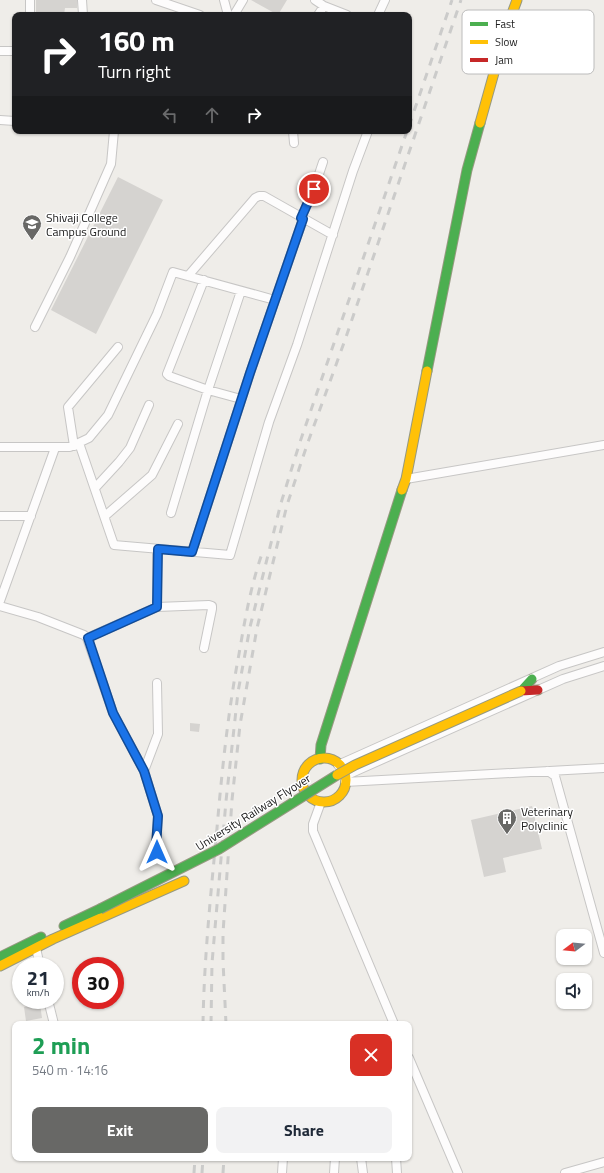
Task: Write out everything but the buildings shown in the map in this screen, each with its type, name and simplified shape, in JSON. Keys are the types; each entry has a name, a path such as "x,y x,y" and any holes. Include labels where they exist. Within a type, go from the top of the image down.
{"street":[{"path":"30,0 30,12"},
{"path":"82,0 83,12"},
{"path":"156,0 191,12"},
{"path":"224,0 227,12"},
{"path":"236,12 243,0"},
{"path":"315,0 324,6 339,12"},
{"path":"379,12 385,0"},
{"path":"513,10 516,0"},
{"path":"320,12 324,6"},
{"path":"0,51 12,51"},
{"path":"320,759 321,745 406,479 467,170 494,74"},
{"path":"0,120 12,121"},
{"path":"35,327 70,257 111,164 114,134"},
{"path":"293,134 294,144"},
{"path":"118,347 68,407 77,444 95,488 114,545 230,555 269,422 297,345 353,171 367,134"},
{"path":"192,552 302,218 323,162"},
{"path":"188,276 255,198 259,196 264,196 333,235"},
{"path":"0,446 55,448 70,447 89,438 108,415 157,314 173,272 275,300"},
{"path":"204,280 167,374 208,390 242,399"},
{"path":"171,513 208,390 241,291"},
{"path":"95,488 130,448 149,404"},
{"path":"105,516 152,475 178,424"},
{"path":"406,479 604,445"},
{"path":"0,601 55,448"},
{"path":"0,516 31,516"},
{"path":"157,607 158,549"},
{"path":"88,638 157,607 209,605 212,606 212,609 204,648"},
{"path":"0,606 38,618 84,635 88,638 113,713 144,771 158,816 157,852"},
{"path":"338,764 559,666 604,652"},
{"path":"345,779 563,679 604,666"},
{"name":"University Railway Flyover","path":"521,691 532,679"},
{"path":"144,771 158,734 157,683"},
{"name":"University Railway Flyover","path":"0,957 197,861 235,839 332,777 355,765 521,691 538,690"},
{"path":"320,759 333,761 338,764 345,779 341,794 330,801 321,802 312,798 307,794 302,782 302,776 305,770 314,761 320,759"},
{"path":"345,779 604,768"},
{"path":"548,771 555,776 604,953"},
{"path":"321,802 313,824 313,831 393,1021"},
{"path":"0,966 53,939 184,881"},
{"path":"36,948 38,957"},
{"path":"50,1009 53,1021"},
{"path":"412,1065 458,1173"},
{"path":"282,1173 283,1161"},
{"path":"334,1173 335,1161"},
{"path":"361,1161 363,1173"},
{"path":"396,1161 397,1173"},
{"path":"565,1173 604,1162"}],"railway":[{"path":"412,117 452,0"},
{"path":"226,1021 223,933 232,800 240,725 257,628 287,505 461,0"},
{"path":"211,1021 212,963 226,801 238,692 250,627 281,503 300,442 406,134"},
{"path":"203,1021 208,926 226,741 235,676 246,615 255,576 263,551"},
{"path":"194,1173 195,1161"},
{"path":"202,1173 203,1161"},
{"path":"223,1173 224,1161"}],"traffic: fast":[{"path":"427,371 467,170 480,123"},
{"path":"320,759 321,745 402,490"},
{"path":"521,691 532,679"},
{"path":"100,909 219,849 337,775"},
{"path":"64,926 100,909"},
{"path":"0,957 41,937"}],"traffic: slow":[{"path":"513,10 517,0"},
{"path":"480,123 494,74"},
{"path":"402,490 406,479 427,371"},
{"path":"337,775 355,765 521,691"},
{"path":"324,758 336,762 342,768 346,780 342,792 336,798 324,802 312,798 306,792 302,780 306,768 312,762 324,758"},
{"path":"0,966 53,939 184,881"}],"traffic: jam":[{"path":"521,691 538,690"}],"place":[{"name":"Shivaji College Campus Ground","path":"32,241"},
{"name":"Veterinary Polyclinic","path":"507,835"}],"route":[{"path":"157,852 158,816 144,771 113,713 88,638 157,607 158,549 192,552 250,373 303,219 301,218 314,189"}]}
